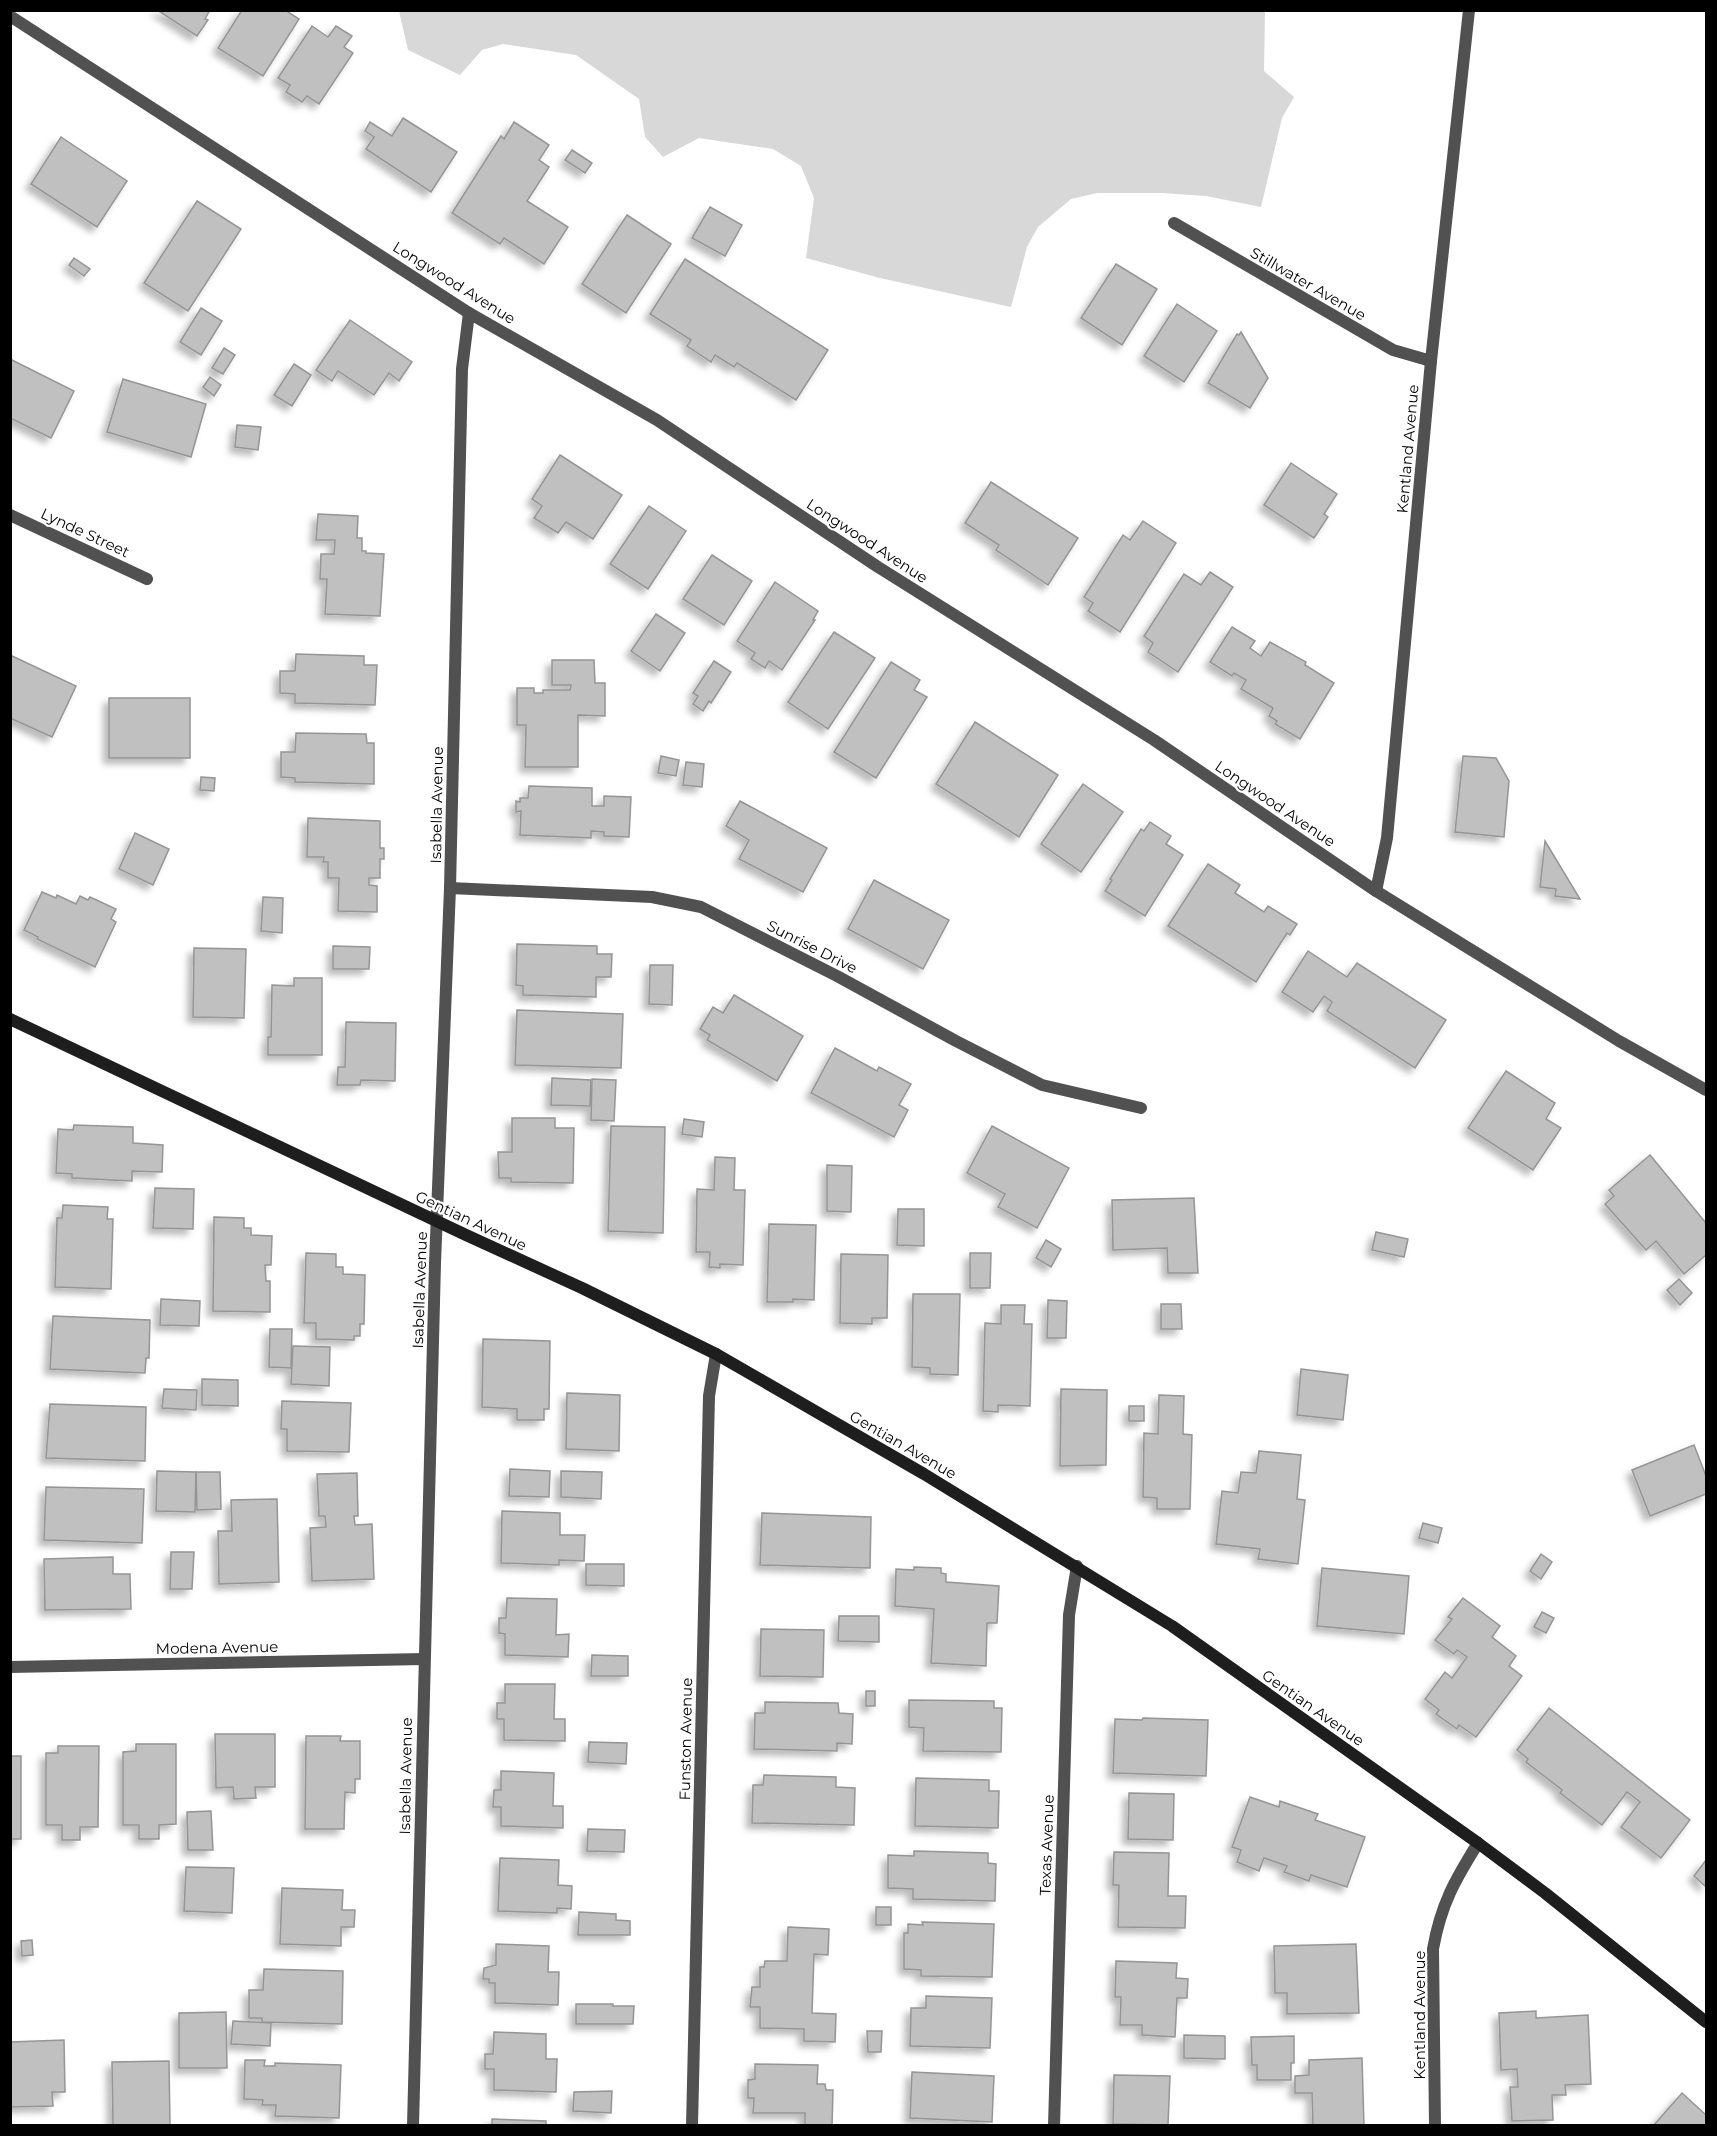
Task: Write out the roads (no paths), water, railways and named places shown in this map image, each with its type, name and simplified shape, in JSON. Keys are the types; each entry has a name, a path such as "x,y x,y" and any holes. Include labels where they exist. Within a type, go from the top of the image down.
{"street":[{"name":"Kentland Avenue","path":"1376,891 1387,838 1431,361 1469,10"},
{"name":"Longwood Avenue","path":"10,16 469,313 657,420 878,567 1154,740 1376,891 1619,1041 1707,1090"},
{"name":"Stillwater Avenue","path":"1174,223 1394,350 1431,361"},
{"name":"Isabella Avenue","path":"413,2126 437,1222 450,888 462,369 469,313"},
{"name":"Lynde Street","path":"10,514 147,579"},
{"name":"Sunrise Drive","path":"450,888 652,897 701,907 1042,1084 1141,1108"},
{"name":"Gentian Avenue","path":"10,1019 437,1222 582,1288 716,1354 924,1474 1172,1626 1478,1843 1545,1893 1707,2022"},
{"name":"Funston Avenue","path":"692,2126 709,1396 716,1354"},
{"name":"Texas Avenue","path":"1054,2126 1069,1615 1077,1566"},
{"name":"Modena Avenue","path":"10,1667 424,1659"},
{"name":"Kentland Avenue","path":"1435,2126 1434,1949 1437,1928 1453,1883 1478,1843"}]}
